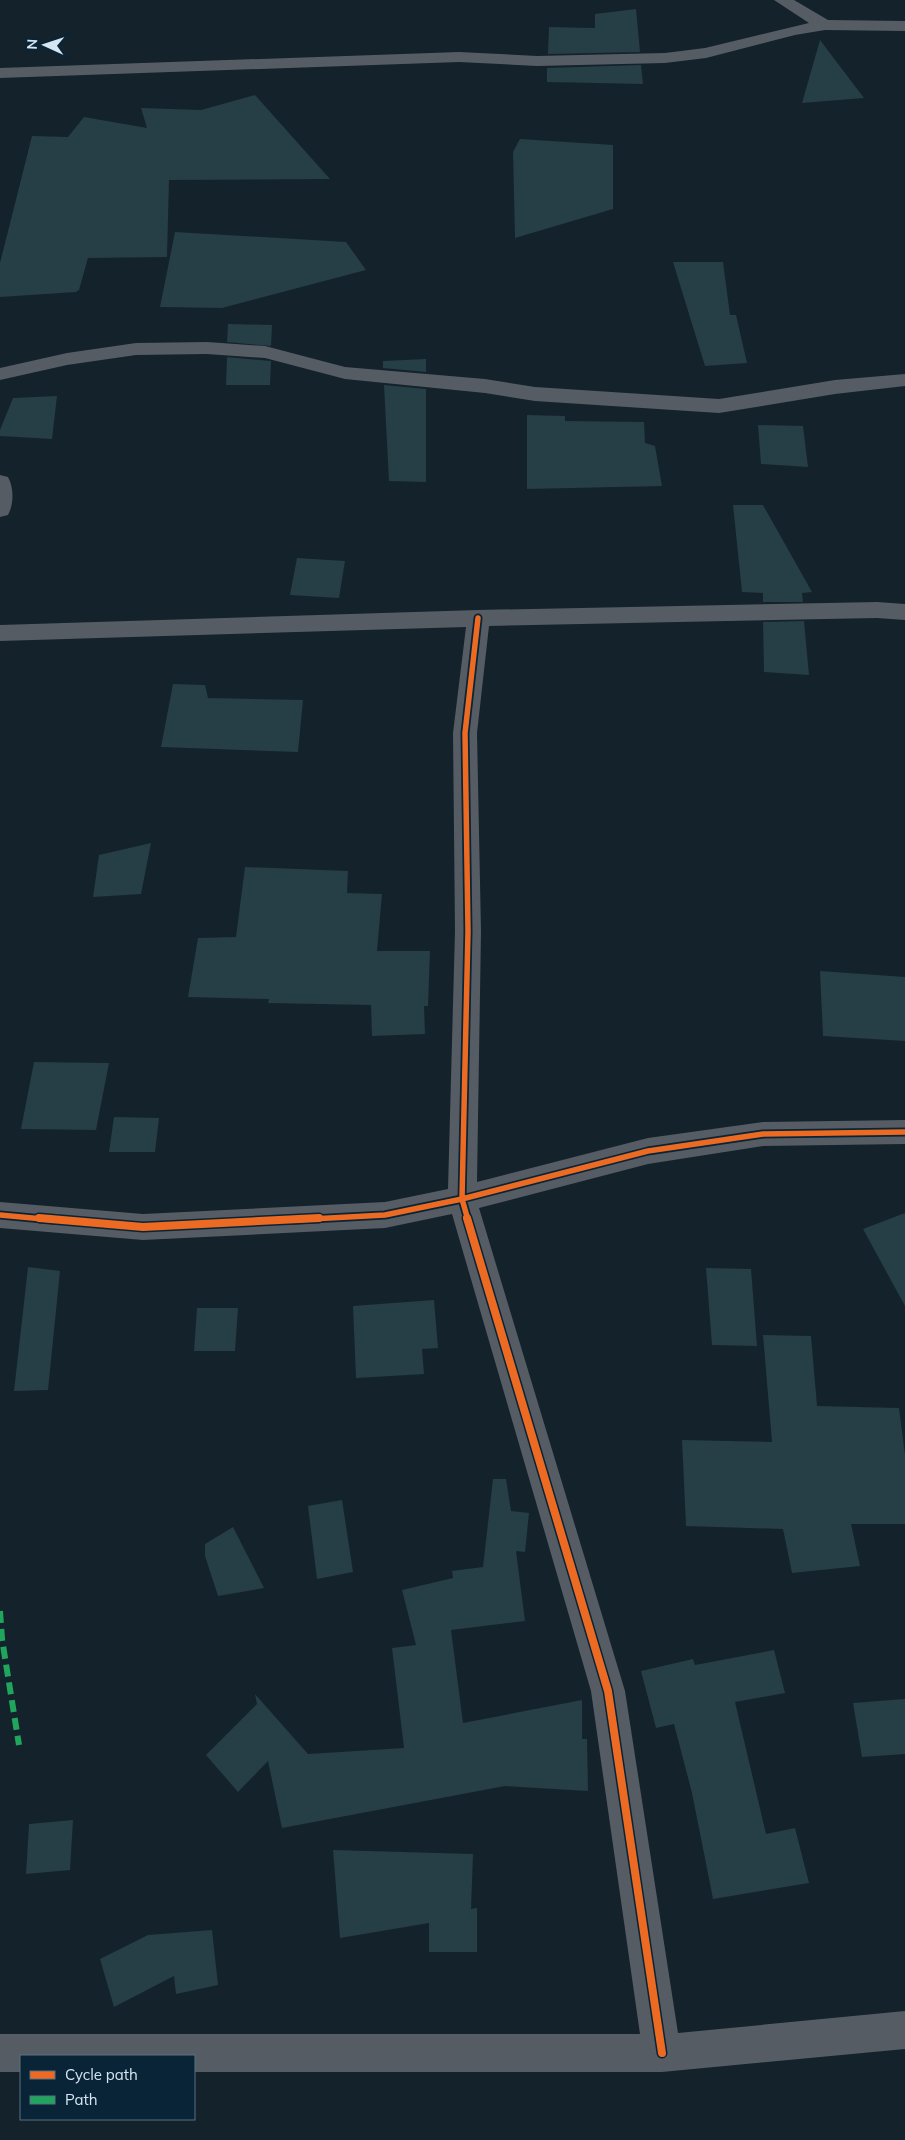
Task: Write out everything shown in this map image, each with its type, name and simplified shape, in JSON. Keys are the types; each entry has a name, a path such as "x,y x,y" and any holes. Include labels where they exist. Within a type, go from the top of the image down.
{"street":[{"path":"782,0 825,26"},
{"path":"0,73 388,62 459,57 537,62 665,58 706,53 794,30 825,26 905,26"},
{"path":"0,374 67,359 136,349 207,348 265,352 345,373 394,376 486,386 535,394 719,406 835,387 905,380"},
{"path":"0,482 2,493 0,510"},
{"path":"0,633 478,618 867,610 905,612"},
{"path":"478,618 465,733 468,931 462,1199 493,1310 608,1691 662,2053"},
{"path":"0,1215 143,1227 385,1214 462,1199 648,1152 764,1134 905,1132"},
{"path":"0,2053 662,2053 905,2030"}],"building":[{"path":"636,9 640,52 548,54 549,27 595,28 595,14"},
{"path":"820,40 864,98 802,103"},
{"path":"641,65 643,84 547,82 547,68"},
{"path":"255,95 330,179 169,180 167,257 88,258 79,290 76,292 0,297 0,263 32,136 68,137 84,117 147,128 141,108 201,110"},
{"path":"520,139 613,145 613,209 515,238 513,152"},
{"path":"175,232 346,242 366,270 222,308 160,307"},
{"path":"673,262 723,262 730,315 736,315 747,363 705,366"},
{"path":"228,324 272,325 271,346 227,342"},
{"path":"227,357 271,361 270,385 226,385"},
{"path":"426,359 426,372 383,368 383,361"},
{"path":"384,385 426,389 426,482 389,481"},
{"path":"57,396 52,439 0,436 0,430 13,398"},
{"path":"527,415 565,416 565,421 644,422 645,443 655,446 662,486 527,489"},
{"path":"758,425 803,426 808,467 761,464"},
{"path":"733,505 763,505 812,592 802,593 803,602 763,602 763,593 742,592"},
{"path":"297,558 345,561 339,598 290,595"},
{"path":"804,621 809,675 764,672 763,622"},
{"path":"173,684 205,685 208,698 303,700 298,752 161,747"},
{"path":"151,843 141,894 93,897 99,855"},
{"path":"245,867 348,871 347,893 382,894 377,951 430,951 428,1006 424,1006 425,1034 372,1036 371,1005 268,1003 269,999 188,997 198,938 236,937"},
{"path":"820,971 905,977 905,1041 823,1036"},
{"path":"34,1062 109,1063 96,1130 21,1129"},
{"path":"114,1117 159,1118 155,1152 109,1152"},
{"path":"905,1213 905,1306 863,1229"},
{"path":"28,1267 60,1271 48,1390 14,1391"},
{"path":"706,1268 751,1269 757,1346 712,1345"},
{"path":"434,1300 438,1348 422,1349 424,1374 356,1378 353,1306"},
{"path":"197,1308 238,1308 235,1351 194,1351"},
{"path":"763,1335 811,1336 817,1406 899,1408 905,1455 905,1524 851,1524 860,1566 792,1573 783,1529 686,1526 682,1440 772,1442"},
{"path":"493,1479 506,1479 511,1511 529,1513 525,1552 516,1551 525,1621 451,1630 463,1723 582,1700 582,1739 587,1739 588,1791 505,1786 282,1828 268,1761 238,1792 206,1755 257,1704 255,1694 308,1754 404,1748 392,1648 416,1645 402,1590 453,1578 452,1571 483,1567"},
{"path":"342,1500 353,1572 317,1579 308,1506"},
{"path":"233,1527 264,1588 218,1596 205,1556 205,1544"},
{"path":"774,1650 785,1693 735,1702 766,1834 795,1828 809,1883 713,1899 692,1793 674,1724 656,1728 641,1671 693,1659 695,1665"},
{"path":"905,1699 905,1754 862,1757 853,1703"},
{"path":"73,1820 70,1870 26,1874 29,1824"},
{"path":"333,1850 473,1854 471,1909 477,1908 477,1952 429,1952 429,1923 340,1938"},
{"path":"212,1930 218,1985 176,1994 174,1976 114,2007 100,1959 148,1935"}],"marked path":[{"path":"0,1611 2,1639 19,1745"}],"cycle path":[{"path":"478,618 465,733 468,931 462,1199 493,1310 608,1691 662,2053"},
{"path":"0,1215 143,1227 385,1215 462,1199 648,1151 763,1134 905,1132"}]}
